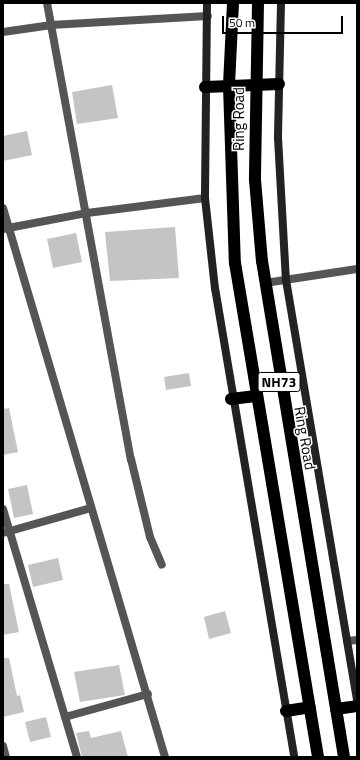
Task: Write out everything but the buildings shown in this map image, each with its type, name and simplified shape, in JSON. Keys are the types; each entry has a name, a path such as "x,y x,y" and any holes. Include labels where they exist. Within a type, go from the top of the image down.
{"highway":[{"name":"Ring Road","path":"233,3 230,86 235,263 256,396 318,757"},
{"name":"Ring Road","path":"258,3 255,85 255,180 264,283 344,757"},
{"path":"205,87 279,84"},
{"path":"231,399 256,396"},
{"path":"336,709 357,706"},
{"path":"286,711 310,707"}],"street":[{"path":"47,3 87,213 131,459 150,537 162,565"},
{"path":"207,3 205,198 231,399 294,757"},
{"path":"281,3 279,202 286,280 357,701"},
{"path":"3,32 51,25 208,16"},
{"path":"6,229 87,213 205,198"},
{"path":"3,208 6,229 166,757"},
{"path":"264,283 357,268"},
{"path":"7,533 91,508"},
{"path":"3,509 7,533 77,757"},
{"path":"347,641 357,640"},
{"path":"65,717 148,694"},
{"path":"3,746 6,757"}]}
